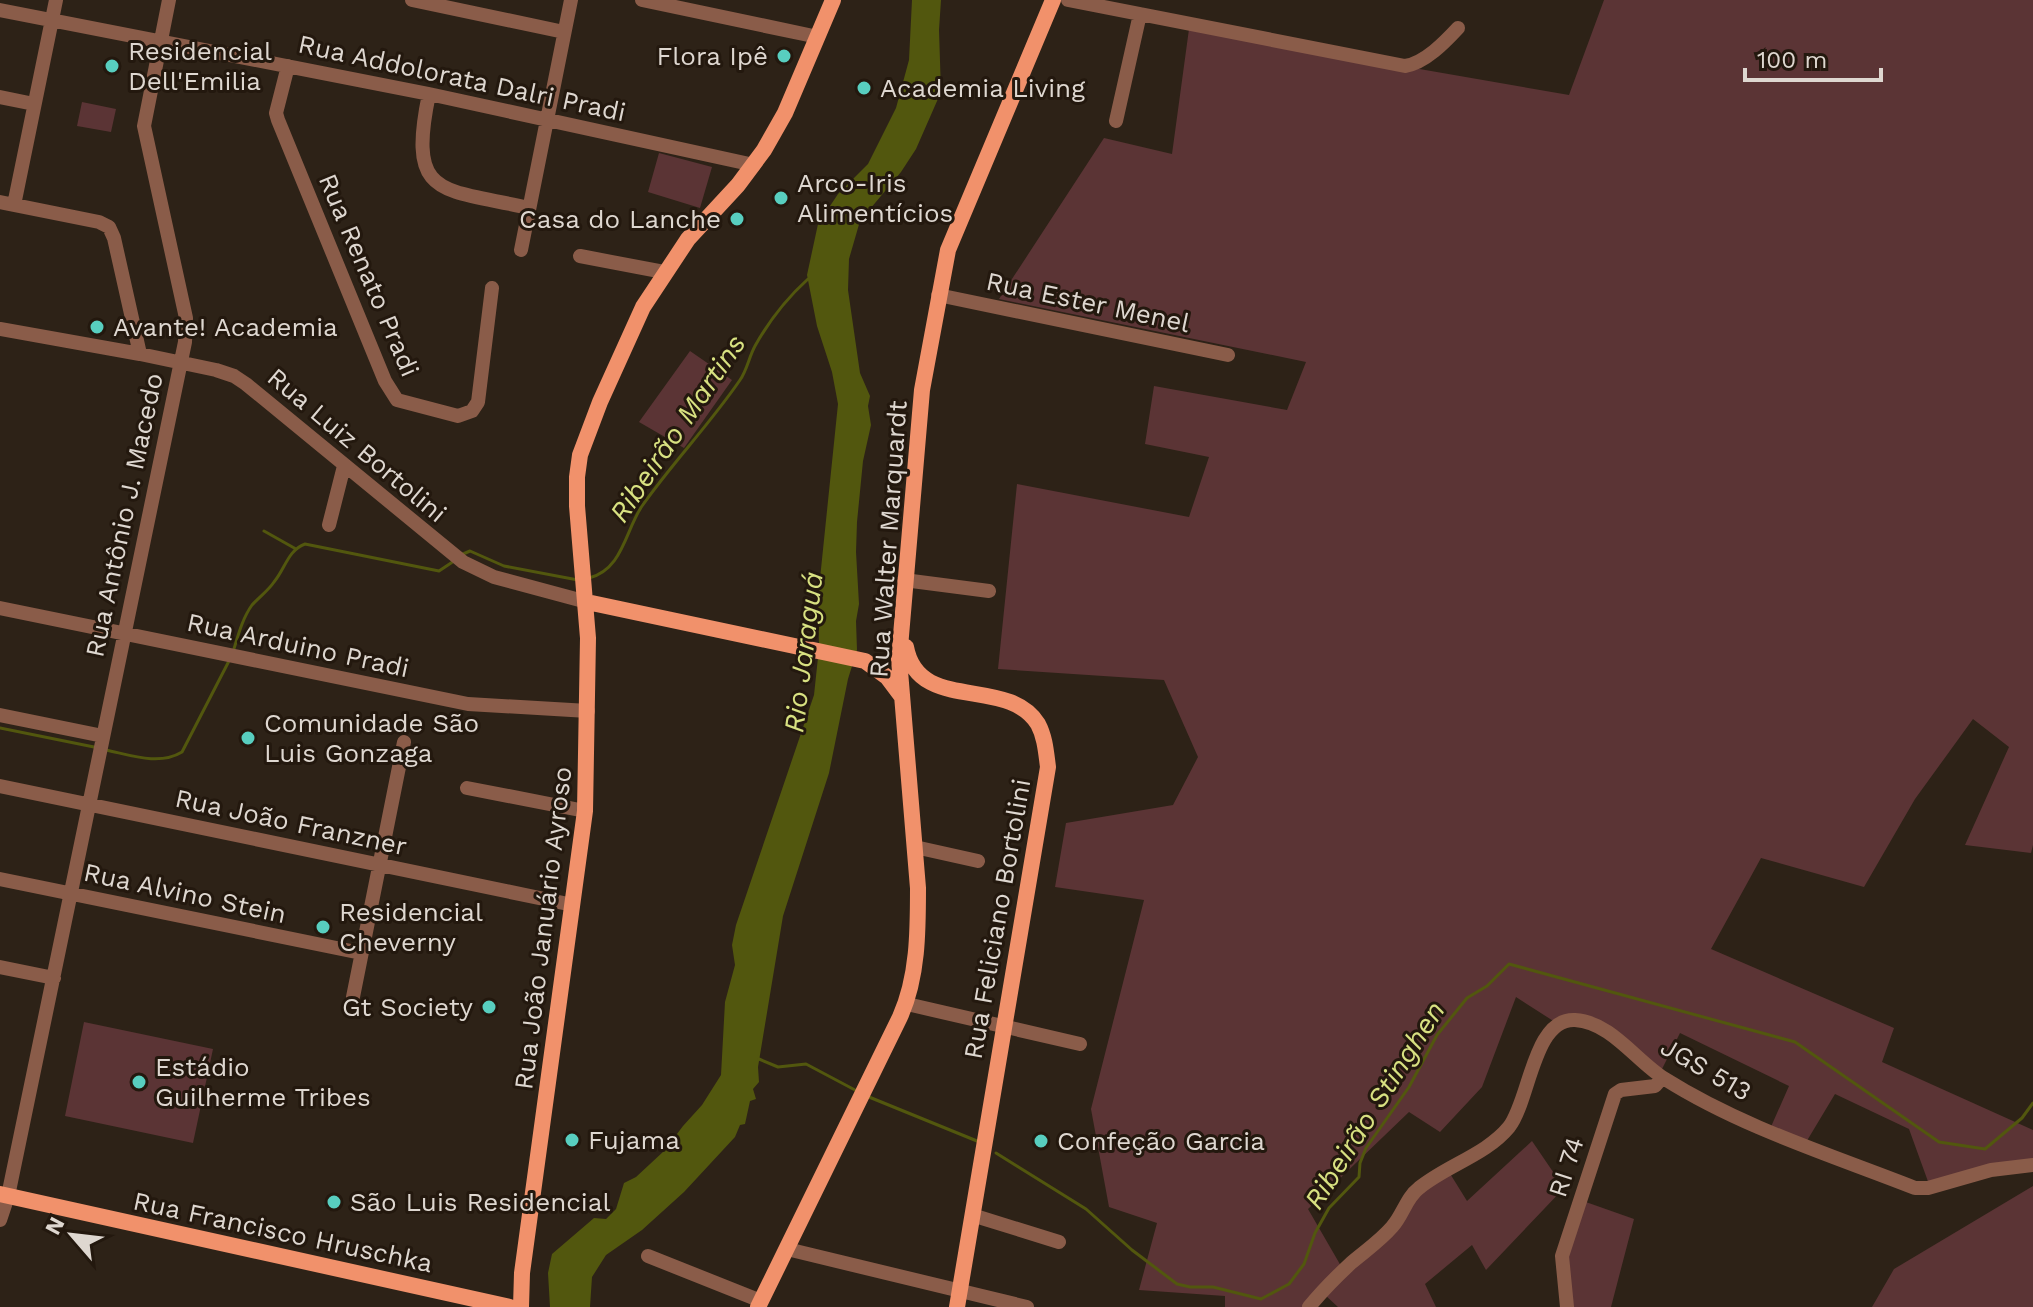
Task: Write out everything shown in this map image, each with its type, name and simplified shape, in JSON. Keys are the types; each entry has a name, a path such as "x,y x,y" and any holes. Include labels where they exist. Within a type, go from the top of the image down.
{"main road":[{"name":"Rua João Januário Ayroso","path":"521,1307 522,1273 585,811 588,711 586,587 577,506 580,455 639,315 688,239 754,165 785,113 833,0"},
{"name":"Rua Walter Marquardt","path":"759,1304 907,1004 918,924 915,847 899,659 922,390 948,250 1053,0"},
{"path":"586,587 814,650 863,660 881,671 903,698 913,686 926,682 909,662 901,626"},
{"name":"Rua Feliciano Bortolini","path":"926,682 1014,703 1028,710 1039,726 1045,743 1048,767 958,1299"},
{"name":"Rua Francisco Hruschka","path":"4,1195 510,1307"}],"street":[{"path":"56,0 34,104 7,203 99,222 109,227 140,354"},
{"name":"Rua Antônio J. Macedo","path":"0,1220 54,978 181,362 186,318 144,126 169,0"},
{"path":"412,0 564,32"},
{"path":"521,250 571,0"},
{"path":"642,0 818,37"},
{"path":"1068,0 1405,66 1413,65 1444,43 1458,28"},
{"name":"Rua Addolorata Dalri Pradi","path":"0,10 546,118 754,165"},
{"path":"1116,121 1140,14"},
{"name":"Rua Renato Pradi","path":"288,66 276,113 278,120 385,381 397,400 458,416 472,411 478,402 492,288"},
{"path":"429,94 420,149 429,176 446,189 529,208"},
{"path":"0,97 34,104"},
{"path":"580,256 664,272"},
{"name":"Rua Ester Menel","path":"938,295 1228,355"},
{"name":"Rua Luiz Bortolini","path":"0,329 181,362 234,376 456,557 494,577 586,587"},
{"path":"329,525 344,466"},
{"path":"904,580 989,591"},
{"name":"Rua Arduino Pradi","path":"0,608 468,704 588,711"},
{"path":"0,715 101,744"},
{"path":"353,997 404,742"},
{"name":"Rua João Franzner","path":"0,786 573,905"},
{"path":"467,788 585,811"},
{"path":"915,847 978,861"},
{"name":"Rua Alvino Stein","path":"0,879 361,953"},
{"path":"0,967 54,978"},
{"path":"907,1004 1080,1044"},
{"name":"JGS 513","path":"1309,1307 1322,1291 1392,1227 1413,1193 1489,1145 1511,1124 1542,1042 1555,1025 1574,1020 1599,1027 1662,1078 1715,1107 1915,1188 1928,1188 1991,1170 2033,1165"},
{"name":"RI 74","path":"1567,1307 1562,1256 1615,1094 1621,1090 1655,1086 1662,1078"},
{"path":"972,1215 1059,1242"},
{"path":"787,1249 958,1299 1027,1307"},
{"path":"648,1256 759,1304"}],"shaded area":[{"path":"912,0 941,0 941,92 916,149 860,221 849,259 848,290 860,373 870,396 871,425 863,461 857,522 857,650 829,773 783,916 758,1067 759,1082 753,1089 756,1099 750,1101 745,1124 740,1125 735,1137 684,1192 642,1230 606,1255 592,1277 590,1307 550,1307 548,1273 552,1254 594,1218 606,1219 616,1209 624,1183 636,1177 664,1151 702,1105 721,1075 725,1002 735,965 732,945 736,925 814,695 819,648 818,598 838,404 807,275 818,224 838,194 868,164 896,108 909,60"},
{"path":"1604,0 2033,0 2031,853 1965,845 2009,747 1973,719 1915,799 1864,887 1761,858 1711,949 1894,1028 1882,1062 2033,1130 2033,1164 1930,1187 1909,1129 1835,1094 1805,1144 1770,1129 1789,1086 1680,1033 1657,1079 1589,1025 1558,1024 1516,997 1482,1087 1440,1132 1409,1112 1308,1209 1341,1266 1304,1307 1225,1307 1225,1296 1139,1290 1157,1223 1109,1207 1091,1109 1144,900 1055,887 1066,823 1173,805 1198,757 1164,680 998,669 1017,484 1189,517 1209,457 1145,444 1154,386 1287,410 1306,362 999,299 1104,138 1172,154 1189,29 1569,95"},
{"path":"82,102 116,109 111,132 77,126"},
{"path":"659,153 712,167 700,208 648,192"},
{"path":"690,351 732,380 684,448 639,422"},
{"name":"Estádio Guilherme Tribes","path":"84,1022 213,1049 193,1143 65,1116"},
{"path":"1532,1141 1564,1188 1486,1270 1472,1245 1425,1284 1436,1307 1338,1307 1325,1295 1409,1202 1449,1172 1467,1201"},
{"path":"2033,1186 2033,1307 1872,1307 1894,1269"},
{"path":"1583,1201 1634,1219 1611,1307 1569,1307 1564,1258"}],"waterway":[{"name":"Ribeirão Martins","path":"589,578 600,573 616,558 642,506 740,380 755,346 772,319 808,279"},
{"path":"264,531 296,549"},
{"name":"Ribeirão Martins","path":"233,652 252,605 272,585 291,555 305,544 439,571 454,561"},
{"name":"Ribeirão Martins","path":"463,554 470,551 504,566 578,580"},
{"name":"Ribeirão Martins","path":"106,750 154,759 182,752 230,659"},
{"name":"Ribeirão Martins","path":"0,728 94,747"},
{"name":"Ribeirão Stinghen","path":"996,1153 1086,1209 1177,1284 1213,1287 1261,1299 1289,1284 1304,1264 1315,1233 1329,1208 1359,1177 1366,1148 1409,1087 1437,1035 1467,998 1487,986 1509,964 1795,1042 1939,1142 1985,1149 2022,1118 2033,1103"},
{"name":"Ribeirão Stinghen","path":"759,1059 778,1067 806,1064 855,1090"},
{"name":"Ribeirão Stinghen","path":"869,1097 977,1141"}],"place":[{"name":"Flora Ipê","path":"784,56"},
{"name":"Residencial Dell'Emilia","path":"112,66"},
{"name":"Academia Living","path":"864,88"},
{"name":"Arco-Iris Alimentícios","path":"781,198"},
{"name":"Casa do Lanche","path":"737,219"},
{"name":"Avante! Academia","path":"97,327"},
{"name":"Comunidade São Luis Gonzaga","path":"248,738"},
{"name":"Residencial Cheverny","path":"323,927"},
{"name":"Gt Society","path":"489,1007"},
{"name":"Estádio Guilherme Tribes","path":"139,1082"},
{"name":"Fujama","path":"572,1140"},
{"name":"Confeção Garcia","path":"1041,1141"},
{"name":"São Luis Residencial","path":"334,1202"}],"water label":[{"name":"Rio Jaraguá","path":"803,652"}]}
